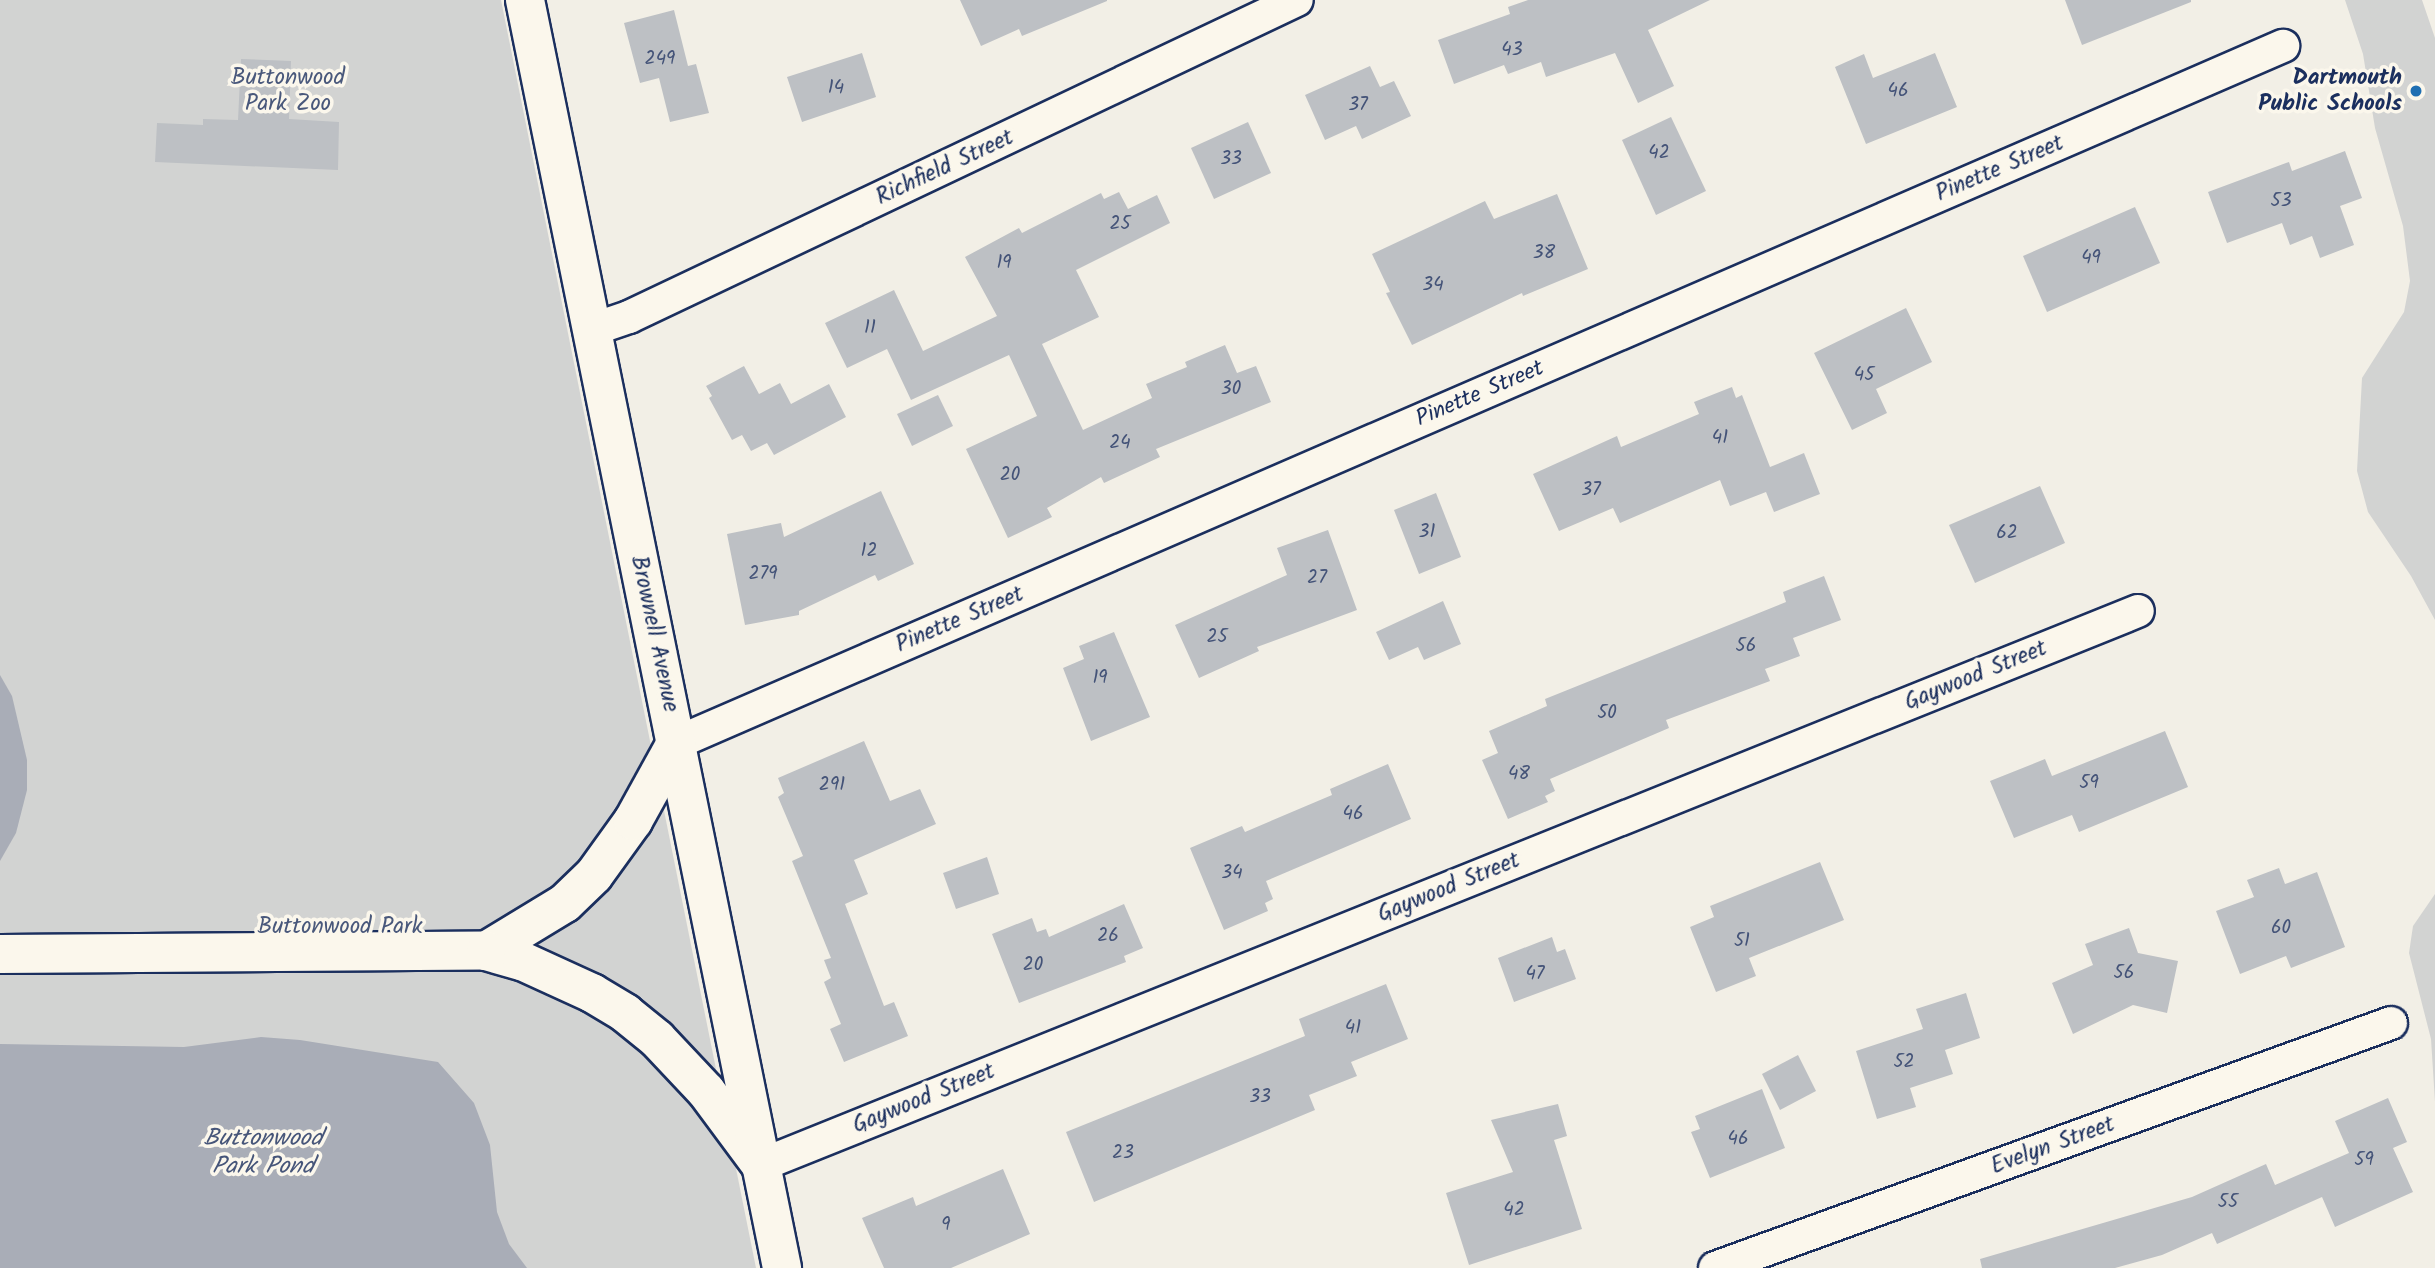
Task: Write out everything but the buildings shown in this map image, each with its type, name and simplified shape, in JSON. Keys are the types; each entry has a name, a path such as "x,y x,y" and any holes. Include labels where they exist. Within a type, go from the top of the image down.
{"main road":[{"name":"Brownell Avenue","path":"525,0 782,1268"},
{"path":"486,951 565,903 594,875 633,821 677,743"},
{"path":"0,954 486,951 554,974 625,1013 684,1065 761,1165"}],"street":[{"name":"Richfield Street","path":"591,330 629,317 1297,0"},
{"name":"Pinette Street","path":"677,743 2283,46"},
{"name":"Gaywood Street","path":"761,1165 2138,611"},
{"name":"Evelyn Street","path":"1715,1268 2391,1023"}],"green space":[{"name":"Buttonwood Park","path":"0,0 501,0 756,1268 0,1268"},
{"path":"2345,0 2422,0 2435,38 2435,620 2411,576 2368,512 2357,471 2362,378 2404,312 2410,281 2403,226 2375,128 2363,54"},
{"path":"2435,894 2435,1102 2431,1039 2409,953 2413,926"}],"water":[{"path":"0,675 12,696 27,760 27,790 16,833 0,861"},
{"name":"Buttonwood Park Pond","path":"261,1037 300,1040 438,1062 474,1103 490,1145 497,1212 509,1244 527,1268 0,1268 0,1044 184,1047"}],"place":[{"name":"Dartmouth Public Schools","path":"2416,91"}],"park label":[{"name":"Buttonwood Park Zoo","path":"288,91"}]}
